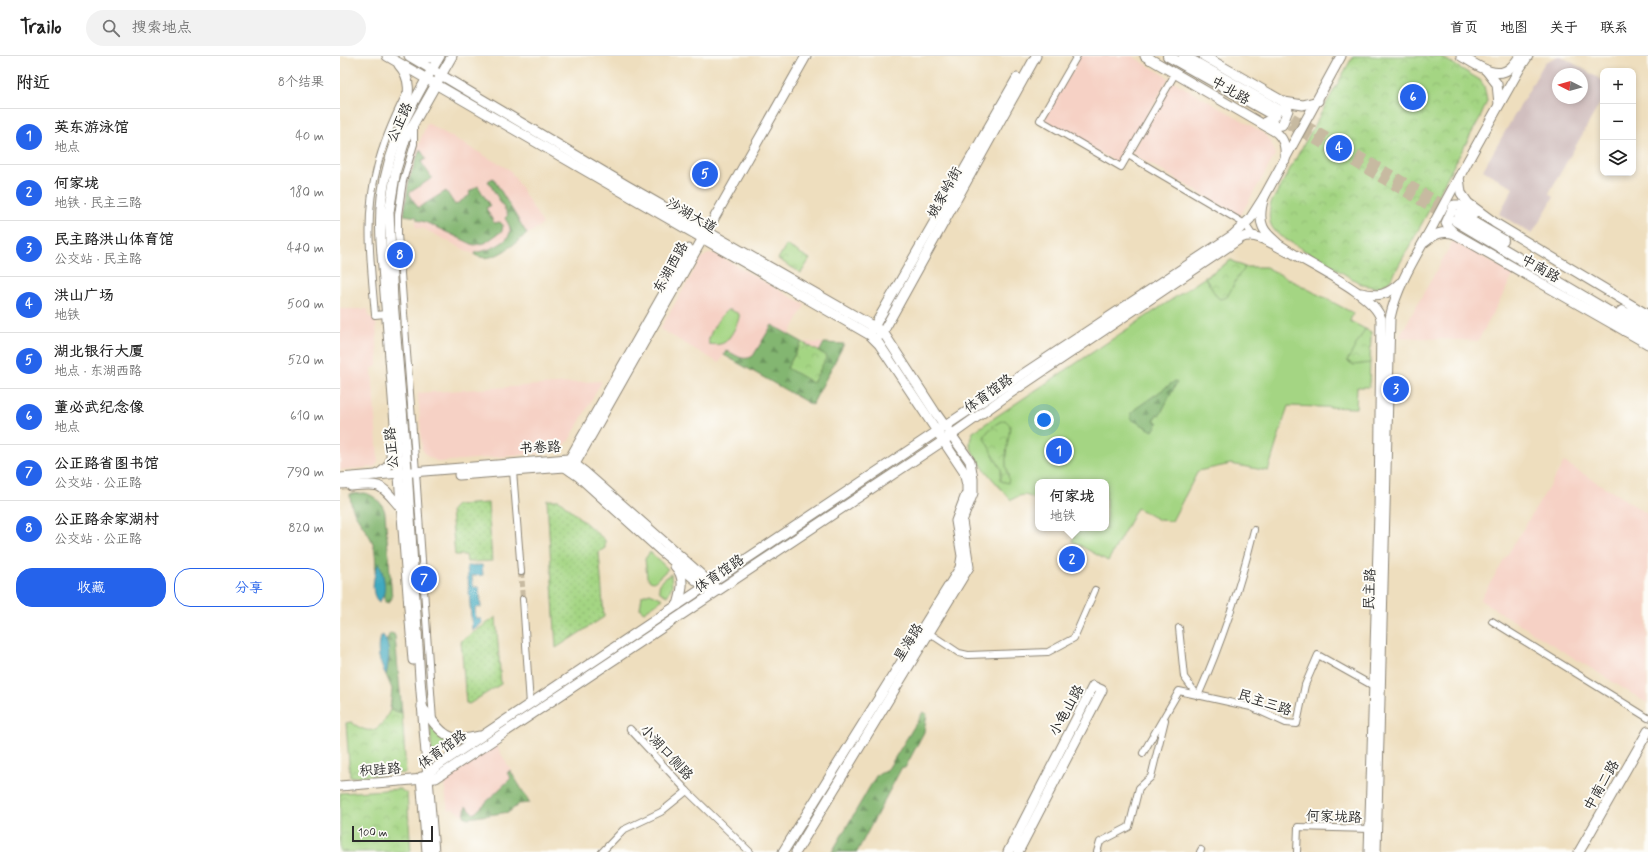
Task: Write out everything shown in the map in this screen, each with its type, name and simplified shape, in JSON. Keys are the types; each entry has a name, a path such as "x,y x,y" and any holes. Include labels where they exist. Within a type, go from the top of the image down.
{"main road":[{"name":"沙湖大道","path":"409,56 702,233 873,334 943,441"},
{"path":"417,56 430,58 439,56"},
{"name":"公正路","path":"436,72 439,56"},
{"name":"公正路","path":"432,850 401,508 408,476 394,415 381,236 382,197 392,152 402,126 436,72 452,56"},
{"name":"东湖西路","path":"570,465 801,56"},
{"name":"东湖西路","path":"702,233 806,56"},
{"name":"姚家岭街","path":"873,334 1029,56"},
{"name":"姚家岭街","path":"873,334 883,332 1036,56"},
{"name":"中北路","path":"1168,56 1279,109 1318,101"},
{"name":"中北路","path":"1184,56 1279,109"},
{"name":"中北路","path":"1204,56 1279,109"},
{"name":"体育馆路","path":"425,778 678,605 1233,235 1245,224 1264,198 1318,101 1341,56"},
{"path":"1461,56 1486,70 1495,72 1505,71 1510,68 1520,56"},
{"path":"1385,326 1406,276 1421,246 1498,105 1528,56"},
{"name":"中北路","path":"1147,57 1276,132 1285,146 1285,161"},
{"name":"沙湖大道","path":"391,58 702,233"},
{"path":"391,58 403,70 408,79 408,100 402,126"},
{"path":"1486,70 1497,84 1498,105"},
{"name":"公正路","path":"425,778 408,476 393,301 389,212 392,188 399,156 431,81"},
{"path":"1251,118 1261,117 1275,125 1281,126 1288,110 1279,109"},
{"name":"中南路","path":"1459,175 1460,190 1464,199 1495,223 1633,306"},
{"path":"1264,198 1261,212 1263,228 1270,238 1288,252"},
{"path":"1455,234 1446,223 1455,205 1488,222 1495,223"},
{"name":"中南路","path":"1646,320 1617,308 1458,217 1648,336"},
{"path":"1421,246 1437,234 1444,232 1455,234"},
{"name":"中南路","path":"1455,234 1648,344"},
{"path":"1253,236 1288,252 1356,291 1378,310 1385,326"},
{"name":"体育馆路","path":"425,778 436,778 449,770 952,435 1240,238 1253,236"},
{"path":"1356,291 1373,296 1380,295 1390,291 1406,276"},
{"path":"1633,306 1646,320"},
{"name":"民主路","path":"1376,852 1379,513 1385,326"},
{"path":"1626,331 1648,336"},
{"path":"883,332 952,435"},
{"path":"377,475 387,467 392,460 389,423 394,415"},
{"name":"星海路","path":"796,852 969,567 962,521 973,493 973,479 971,466 967,456 952,435"},
{"name":"星海路","path":"783,852 922,627 957,574 962,561 956,521 965,498 967,485 962,468 943,441"},
{"name":"书卷路","path":"342,482 408,476 501,464 570,465 698,572 715,592"},
{"name":"书卷路","path":"342,482 377,475 408,476 514,471 570,465 670,558 708,585"},
{"path":"342,482 349,486 372,484 378,485 388,493 401,508"},
{"path":"670,558 679,570 682,578 682,590 678,605"},
{"path":"698,572 712,574 728,572"},
{"name":"小龟山路","path":"1008,852 1093,686 1102,690 1018,852"},
{"name":"民主路","path":"1369,852 1377,688"},
{"path":"422,707 444,733 456,739 468,739 485,736"},
{"name":"中南二路","path":"1579,852 1648,731"},
{"name":"积跬路","path":"340,786 425,778"}],"street":[{"path":"1077,56 1040,120 1121,167 1175,74"},
{"path":"386,314 375,315 370,232 373,185 386,136 409,87"},
{"path":"1128,155 1245,224 1253,236"},
{"path":"514,471 521,572"},
{"path":"408,476 433,721"},
{"path":"1179,628 1184,677 1198,696 1216,656 1242,578 1254,530"},
{"path":"922,627 959,653 968,655 1048,652 1074,638 1095,590"},
{"path":"523,599 530,705"},
{"path":"1492,621 1648,718"},
{"name":"民主三路","path":"1166,712 1178,691 1251,707 1286,723 1297,724 1305,685 1318,654 1377,688"},
{"path":"1143,753 1166,712"},
{"path":"1096,852 1100,842 1129,827 1139,788 1151,777 1166,712"},
{"name":"小湖口侧路","path":"630,729 687,791 750,852"},
{"name":"小湖口侧路","path":"602,852 623,830 661,812 687,791"},
{"name":"何家垅路","path":"1298,852 1298,827 1370,829"}],"shaded area":[{"path":"1079,56 1132,56 1169,78 1119,164 1042,119"},
{"path":"1561,56 1581,68 1552,68 1552,104 1588,104 1588,72 1600,79 1600,103 1549,193 1554,197 1532,234 1499,214 1513,188 1483,170 1545,62"},
{"path":"1173,81 1262,132 1270,140 1275,155 1240,216 1131,153"},
{"path":"427,123 510,170 543,224 495,256 481,258 424,229 415,227 417,217 402,215 403,193 409,169"},
{"path":"1453,241 1514,274 1478,341 1399,337"},
{"path":"712,253 805,305 789,335 802,342 844,344 812,405 724,355 719,363 660,329 701,259"},
{"path":"340,309 368,309 369,317 373,318 376,322 378,362 376,367 372,368 378,460 374,467 340,470"},
{"path":"602,381 570,439 556,452 439,462 427,456 422,449 418,393"},
{"path":"1564,462 1648,514 1647,703 1480,600"},
{"path":"496,745 530,803 519,804 509,812 468,818 453,809 448,810 444,785 446,785 446,779"}],"green space":[{"path":"1353,56 1440,56 1480,80 1484,86 1487,101 1481,116 1394,274 1389,281 1378,288 1363,285 1280,236 1273,229 1269,217 1271,203"},
{"path":"420,149 426,159 421,162 432,178 409,193 418,208 446,191 455,205 470,195 469,192 478,186 490,206 486,208 494,223 500,222 503,225 502,231 485,243 474,245 425,222 417,220 417,217 404,215 409,179"},
{"path":"493,178 527,234 502,252 489,257 482,257 475,255 476,252 496,246 506,240 510,232 505,218 508,215 488,181"},
{"path":"786,245 810,259 801,273 778,259"},
{"path":"1231,260 1244,267 1266,267 1353,313 1350,321 1371,332 1369,387 1357,387 1356,408 1288,406 1268,471 1231,464 1198,471 1172,521 1159,520 1137,508 1108,561 1072,541 1077,531 1109,531 1109,479 1035,479 1035,500 1022,495 1011,500 981,465 972,450 970,444 973,432"},
{"path":"1231,260 1244,267 1244,270 1239,275 1227,297 1220,299 1217,297 1205,278"},
{"path":"728,310 739,314 735,329 725,342 713,345 709,344 710,336 715,326"},
{"path":"772,325 802,342 787,368 827,357 819,352 824,343 844,344 812,405 724,355 726,350 743,358 753,356"},
{"path":"1365,329 1371,332 1370,363 1354,365 1347,361"},
{"path":"802,342 827,356 813,383 787,368"},
{"path":"1175,381 1177,382 1160,415 1157,414 1154,421 1158,423 1153,431 1131,419 1131,413 1135,409"},
{"path":"1005,420 1010,425 1006,460 1009,478 1008,483 1001,481 1001,469 984,438 987,432 999,422"},
{"path":"365,493 378,500 385,513 392,598 389,603 385,602 381,569 377,567 375,572 376,564 372,541 352,507 350,494"},
{"path":"547,500 559,500 605,540 605,548 599,552 604,617 556,648"},
{"path":"488,503 492,561 467,562 466,555 455,555 451,510 456,505"},
{"path":"650,552 668,569 654,582 650,581 647,577 645,559"},
{"path":"671,574 672,586 667,596 660,592 659,586"},
{"path":"650,593 663,599 644,612 640,609 642,596"},
{"path":"496,617 501,684 469,704 466,703 461,641"},
{"path":"390,633 394,634 395,636 402,713 390,710 392,689 386,675 389,660 386,641"},
{"path":"390,710 402,713 406,773 350,777 346,723 351,722 358,727 374,730 379,727"},
{"path":"923,712 927,714 924,732 905,768 902,767 857,852 832,852 876,776 888,769"},
{"path":"430,726 447,738 438,753 432,754"},
{"path":"510,770 530,803 519,804 509,812 468,818 464,816 466,806 474,814 511,778 507,773"},
{"path":"400,789 407,794 411,852 340,852 340,793"}],"water":[{"path":"379,562 384,583 384,593 379,602 374,594 373,583"},
{"path":"482,565 483,575 472,576 473,587 479,587 481,607 475,608 476,619 481,619 482,623 472,630 467,566"},
{"path":"383,635 388,649 386,675 378,652 380,637"}],"tunnel":[{"path":"1279,110 1452,210"},
{"path":"1276,117 1456,221"},
{"path":"521,572 523,599"}],"place":[{"name":"董必武纪念像","path":"1413,97"},
{"name":"洪山广场","path":"1339,148"},
{"name":"湖北银行大厦","path":"705,174"},
{"name":"公正路余家湖村","path":"400,255"},
{"name":"民主路洪山体育馆","path":"1396,389"},
{"name":"英东游泳馆","path":"1059,451"},
{"name":"何家垅","path":"1072,559"},
{"name":"公正路省图书馆","path":"424,579"}]}
